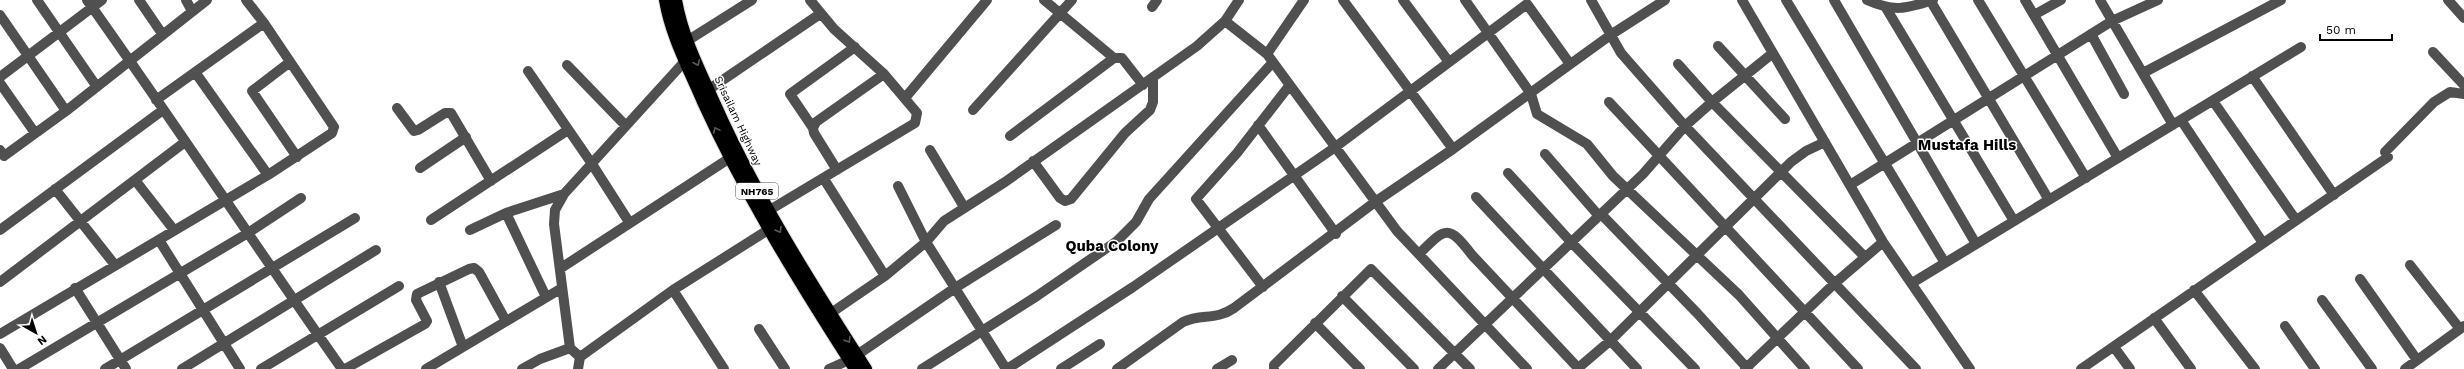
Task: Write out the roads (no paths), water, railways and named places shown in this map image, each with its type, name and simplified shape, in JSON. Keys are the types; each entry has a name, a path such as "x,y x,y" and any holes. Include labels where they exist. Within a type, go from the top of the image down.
{"highway":[{"name":"Srisailam Highway","path":"665,0 672,31 768,230 854,362 866,369"},
{"name":"Srisailam Highway","path":"676,0 687,41 708,90 733,156 831,313 854,362"}],"street":[{"path":"37,0 97,87"},
{"path":"0,77 59,33 89,4 102,0"},
{"path":"139,0 163,34"},
{"path":"186,0 192,11"},
{"path":"1,155 66,111 207,0"},
{"path":"0,334 75,288 227,200 332,133 334,127 264,23 246,0"},
{"path":"687,41 752,0"},
{"path":"768,211 824,179 915,123 917,113 884,74 820,14 810,0"},
{"path":"905,98 987,0"},
{"path":"1044,0 1114,58"},
{"path":"973,110 1072,0"},
{"path":"831,313 885,276 926,242 944,221 1143,85 1197,46 1224,21 1240,0"},
{"path":"922,369 980,330 1037,296 1117,241 1136,222 1149,199 1270,58 1304,0"},
{"path":"1343,0 1453,149"},
{"path":"1403,0 1449,62"},
{"path":"1465,0 1531,94 1537,114 1587,144 1627,189 1739,294 1776,338 1805,369"},
{"path":"1591,0 1612,34 1621,53 1639,77 1753,199 1835,283 1878,331 1916,369"},
{"path":"1742,0 1883,242 1970,369"},
{"path":"1786,0 1886,163 1945,263"},
{"path":"1834,0 1976,244"},
{"path":"1867,0 1886,8 1906,9 1931,0 2049,200"},
{"path":"1978,0 2086,178"},
{"path":"2025,0 2118,158"},
{"path":"2034,15 2061,0"},
{"path":"2100,0 2143,73 2263,243"},
{"path":"1850,185 2112,21 2158,0"},
{"path":"2143,73 2281,0"},
{"path":"2448,0 2464,18"},
{"path":"1117,369 1183,322 1192,318 1214,317 1225,314 1336,234 1375,202 1453,149 1612,34 1661,1"},
{"path":"898,186 926,242 980,330 1006,369 1133,287 1334,148 1488,32 1531,2 1570,64"},
{"path":"89,4 227,200 294,301 343,369 425,324 426,318 415,296 439,282 474,268 479,272 506,322"},
{"path":"1886,8 2014,221"},
{"path":"708,90 820,14"},
{"path":"0,15 66,111"},
{"path":"1224,21 1270,58 1334,148 1397,231 1527,369"},
{"path":"156,100 264,23"},
{"path":"2091,34 2124,94"},
{"path":"1718,46 1785,119"},
{"path":"837,170 814,133 813,128 790,94 855,47"},
{"path":"1912,283 2301,47"},
{"path":"2433,52 2464,85"},
{"path":"1438,369 1643,174 1658,155 1685,126 1712,102 1773,53"},
{"path":"1010,136 1114,58 1122,58 1143,85"},
{"path":"580,357 570,348 562,288 562,268 554,224 555,210 564,194 686,61"},
{"path":"290,62 252,91 296,157"},
{"path":"1678,64 1712,102 1865,257"},
{"path":"567,66 626,126"},
{"path":"528,71 592,164 629,222"},
{"path":"195,72 268,175"},
{"path":"813,128 816,122 884,74"},
{"path":"2252,76 2334,194"},
{"path":"1033,161 1060,198 1065,201 1071,199 1125,133 1150,110 1154,102 1153,77"},
{"path":"0,83 35,133"},
{"path":"1263,287 1198,204 1198,196 1237,153 1289,86"},
{"path":"2081,369 2334,194 2387,154 2434,102 2450,92 2464,94"},
{"path":"2213,101 2296,220"},
{"path":"1609,102 1858,369"},
{"path":"397,108 414,131 445,114 451,113 491,181"},
{"path":"0,230 163,110"},
{"path":"1258,126 1336,234"},
{"path":"431,220 568,130"},
{"path":"420,168 466,137"},
{"path":"0,282 185,142"},
{"path":"1419,254 1433,240 1444,233 1451,232 1457,235 1578,369 1611,340 1782,172 1806,151 1825,142"},
{"path":"930,150 964,207"},
{"path":"1545,154 1600,215 1668,283 1746,368 1804,311 1883,242"},
{"path":"562,268 629,222 733,156"},
{"path":"1508,173 1571,242 1695,369"},
{"path":"824,179 885,276"},
{"path":"135,180 174,230"},
{"path":"55,189 115,265"},
{"path":"470,230 506,213 564,194"},
{"path":"1476,197 1637,369"},
{"path":"19,369 248,233 301,198"},
{"path":"506,213 546,297"},
{"path":"105,369 355,218"},
{"path":"830,369 854,362 955,288 1056,225"},
{"path":"578,369 580,357 673,290 768,230"},
{"path":"159,240 240,369"},
{"path":"182,369 376,250"},
{"path":"2405,369 2462,328 2410,265"},
{"path":"1274,369 1274,365 1367,270 1373,270 1470,369"},
{"path":"2360,279 2417,360"},
{"path":"439,282 463,347"},
{"path":"261,369 399,286"},
{"path":"75,288 98,321 126,369"},
{"path":"426,369 562,288"},
{"path":"673,290 724,369"},
{"path":"2194,290 2255,369"},
{"path":"1342,296 1414,369"},
{"path":"2322,300 2372,369"},
{"path":"2154,318 2191,369"},
{"path":"1315,323 1360,369"},
{"path":"2285,326 2315,369"},
{"path":"760,329 785,369"},
{"path":"1061,369 1100,344"},
{"path":"2114,347 2130,369"},
{"path":"0,348 14,369"},
{"path":"522,369 540,359 570,348"},
{"path":"1217,369 1232,360"}],"district":[{"name":"Mustafa Hills","path":"1967,145"},
{"name":"Quba Colony","path":"1112,246"}]}
